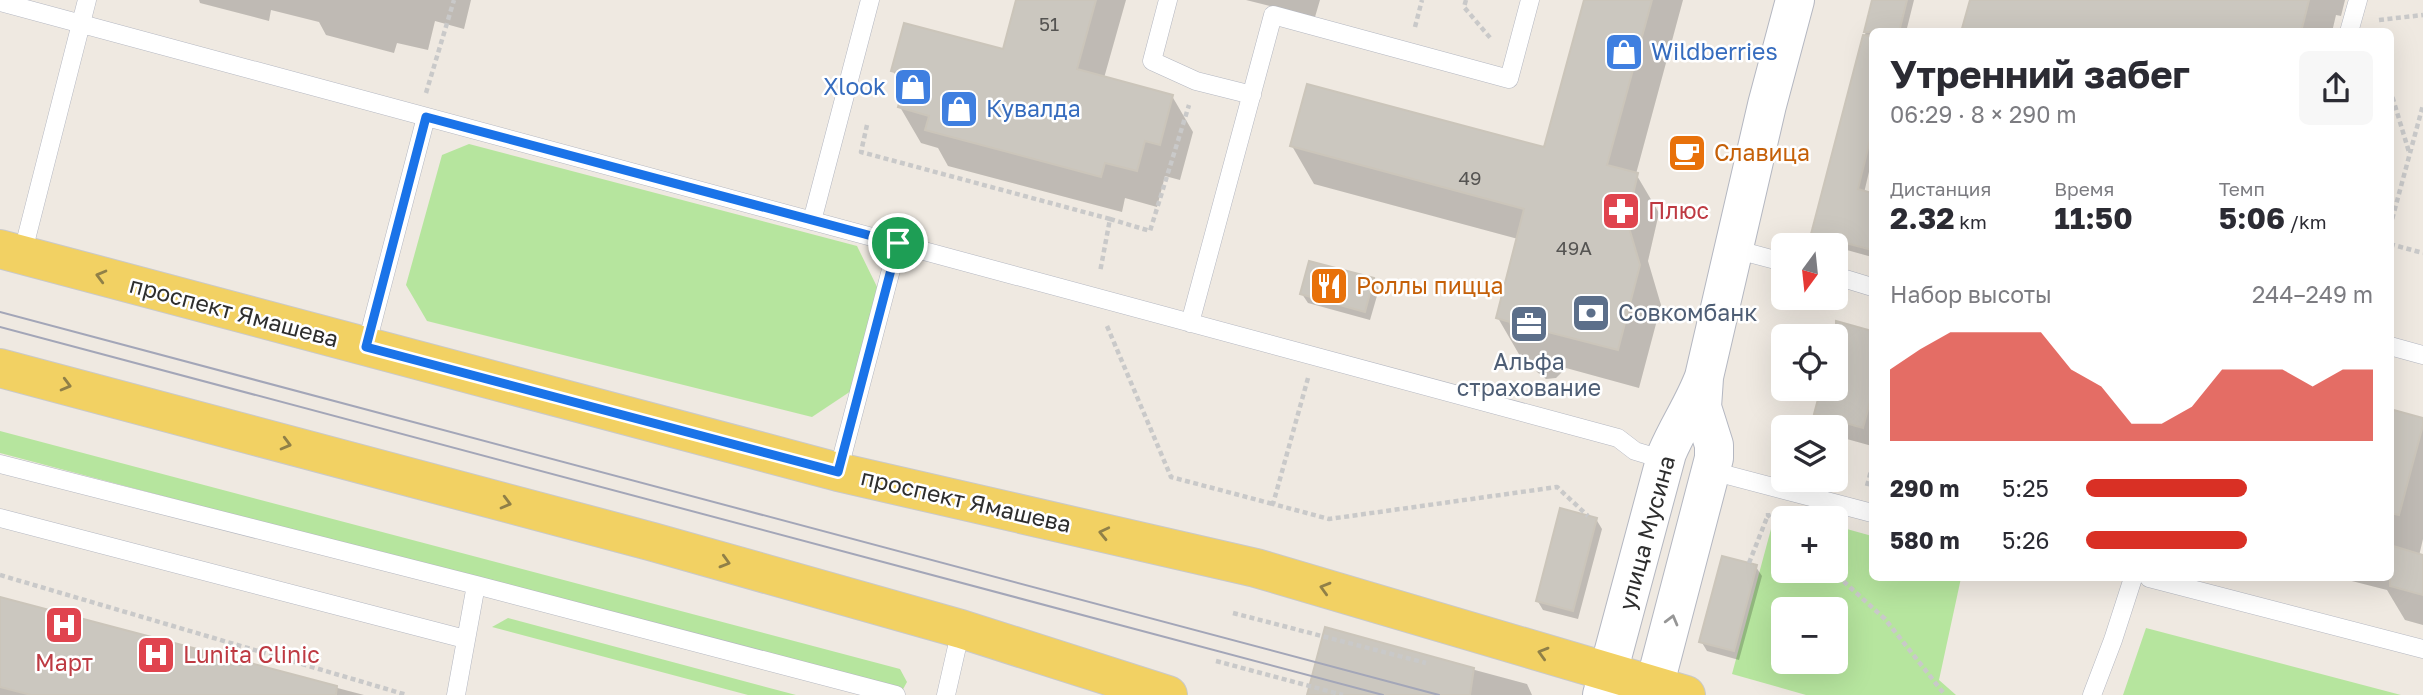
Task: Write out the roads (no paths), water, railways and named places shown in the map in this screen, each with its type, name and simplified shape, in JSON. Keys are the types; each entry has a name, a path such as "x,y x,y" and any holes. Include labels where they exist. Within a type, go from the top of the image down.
{"main road":[{"name":"проспект Ямашева","path":"11,252 838,472 1256,568 1605,684 1664,692"},
{"path":"0,368 653,542 961,629 1168,695"}],"street":[{"name":"улица Мусина","path":"1605,684 1665,460 1675,432 1693,404 1704,377 1767,105 1795,0"},
{"name":"улица Мусина","path":"1664,692 1712,471 1714,445 1702,407 1704,377"}],"lane":[{"path":"11,252 87,0"},
{"path":"812,221 870,0"},
{"path":"1168,0 1152,61 1196,81 1252,95"},
{"path":"1190,323 1273,15 1509,79 1530,0"},
{"path":"2350,27 2358,0"},
{"path":"0,2 1618,438 1635,452 1665,460"},
{"path":"366,347 423,116"},
{"path":"838,472 898,243"},
{"path":"1734,249 1771,259"},
{"path":"1848,280 1869,286"},
{"path":"2394,347 2423,355"},
{"path":"0,464 476,584 896,695"},
{"path":"1712,471 1869,512"},
{"path":"0,518 465,639"},
{"path":"2092,695 2132,581"},
{"path":"2173,581 2197,584 2423,649"},
{"path":"456,695 476,584"},
{"path":"946,695 961,629"}],"tram line":[{"path":"0,312 1439,695"},
{"path":"0,327 1383,695"}],"place":[{"name":"Wildberries","path":"1624,52"},
{"name":"Xlook","path":"913,87"},
{"name":"Кувалда","path":"959,109"},
{"name":"Славица","path":"1687,153"},
{"name":"Плюс","path":"1621,211"},
{"name":"Роллы пицца","path":"1329,286"},
{"name":"Совкомбанк","path":"1591,313"},
{"name":"Альфа страхование","path":"1529,324"},
{"name":"Март","path":"64,625"},
{"name":"Lunita Clinic","path":"156,655"}]}
